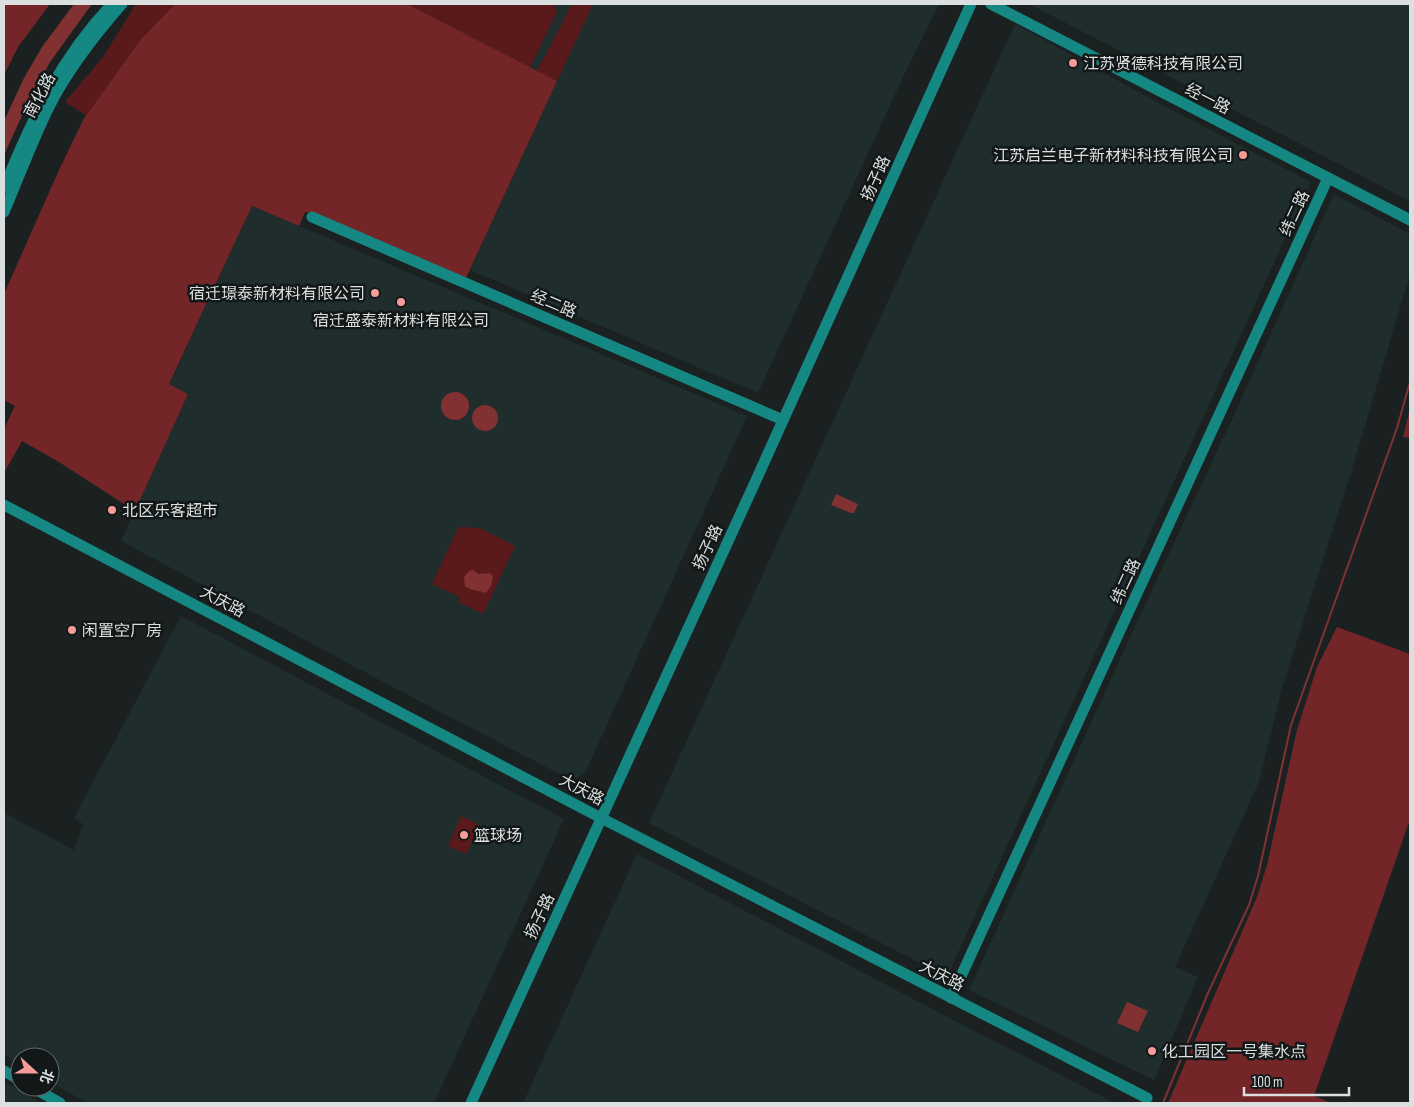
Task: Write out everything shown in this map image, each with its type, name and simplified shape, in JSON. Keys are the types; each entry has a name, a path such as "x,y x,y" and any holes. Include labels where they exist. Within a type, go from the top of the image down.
{"street":[{"name":"南化路","path":"4,188 38,111 60,71 96,22 112,4"},
{"name":"南化路","path":"4,212 50,106 68,74 91,41 122,4"},
{"name":"扬子路","path":"471,1103 971,4"},
{"name":"经一路","path":"991,4 1410,220"},
{"name":"纬二路","path":"951,998 1328,178"},
{"name":"经二路","path":"312,217 783,420"},
{"name":"大庆路","path":"4,505 601,818 1147,1098"}],"shaded area":[{"path":"4,4 50,4 18,47 4,75"},
{"path":"74,4 92,4 50,62 25,109 4,155 4,121 24,78 42,47"},
{"path":"136,4 175,4 141,39 86,115 65,102 103,57"},
{"path":"175,4 407,4 557,81 466,278 314,213 305,212 299,226 252,206 169,384 188,394 135,511 59,462 22,441 4,473 4,429 15,406 4,400 4,294 84,118 141,39"},
{"path":"407,4 939,4 902,79 758,393 470,270 557,81"},
{"path":"407,4 555,4 557,12 530,67"},
{"path":"572,4 593,4 557,81 537,71"},
{"path":"1029,4 1410,4 1410,201"},
{"path":"1015,24 1164,106 1311,182 947,977 649,823"},
{"path":"1334,194 1410,234 1410,274 1352,469 1282,688 1259,782 1175,967 1198,977 1154,1080 969,990"},
{"path":"252,206 747,416 585,773 577,778 569,779 385,683 121,541 188,394 169,385"},
{"path":"455,392 465,396 469,406 465,416 455,420 445,416 441,406 445,396"},
{"path":"485,405 494,409 498,418 494,427 485,431 476,427 472,418 476,409"},
{"path":"1410,408 1410,438 1403,437"},
{"path":"836,494 858,504 854,513 831,505"},
{"path":"460,527 480,528 515,546 483,614 458,602 460,597 432,584"},
{"path":"473,570 478,574 490,573 493,576 491,586 486,593 465,586 464,577 469,571"},
{"path":"181,616 564,819 434,1103 88,1103 60,1088 60,1047 10,1047 10,1058 4,1055 4,813 74,850 83,824 74,818"},
{"path":"1337,627 1410,654 1410,819 1314,1096 1331,1103 1168,1103 1257,897 1267,865 1297,730 1317,667"},
{"name":"篮球场","path":"461,816 480,825 466,854 448,846"},
{"path":"637,854 938,1012 1115,1103 523,1103"},
{"path":"1127,1002 1148,1011 1138,1032 1117,1023"},
{"path":"4,1082 10,1085 10,1097 30,1097 41,1103 4,1103"}],"waterway":[{"path":"1163,1103 1208,993 1249,905 1258,876 1291,725 1397,428 1410,382"}],"place":[{"name":"江苏贤德科技有限公司","path":"1073,63"},
{"name":"江苏启兰电子新材料科技有限公司","path":"1243,155"},
{"name":"宿迁璟泰新材料有限公司","path":"375,293"},
{"name":"宿迁盛泰新材料有限公司","path":"401,302"},
{"name":"北区乐客超市","path":"112,510"},
{"name":"闲置空厂房","path":"72,630"},
{"name":"篮球场","path":"464,835"},
{"name":"化工园区一号集水点","path":"1152,1051"}]}
